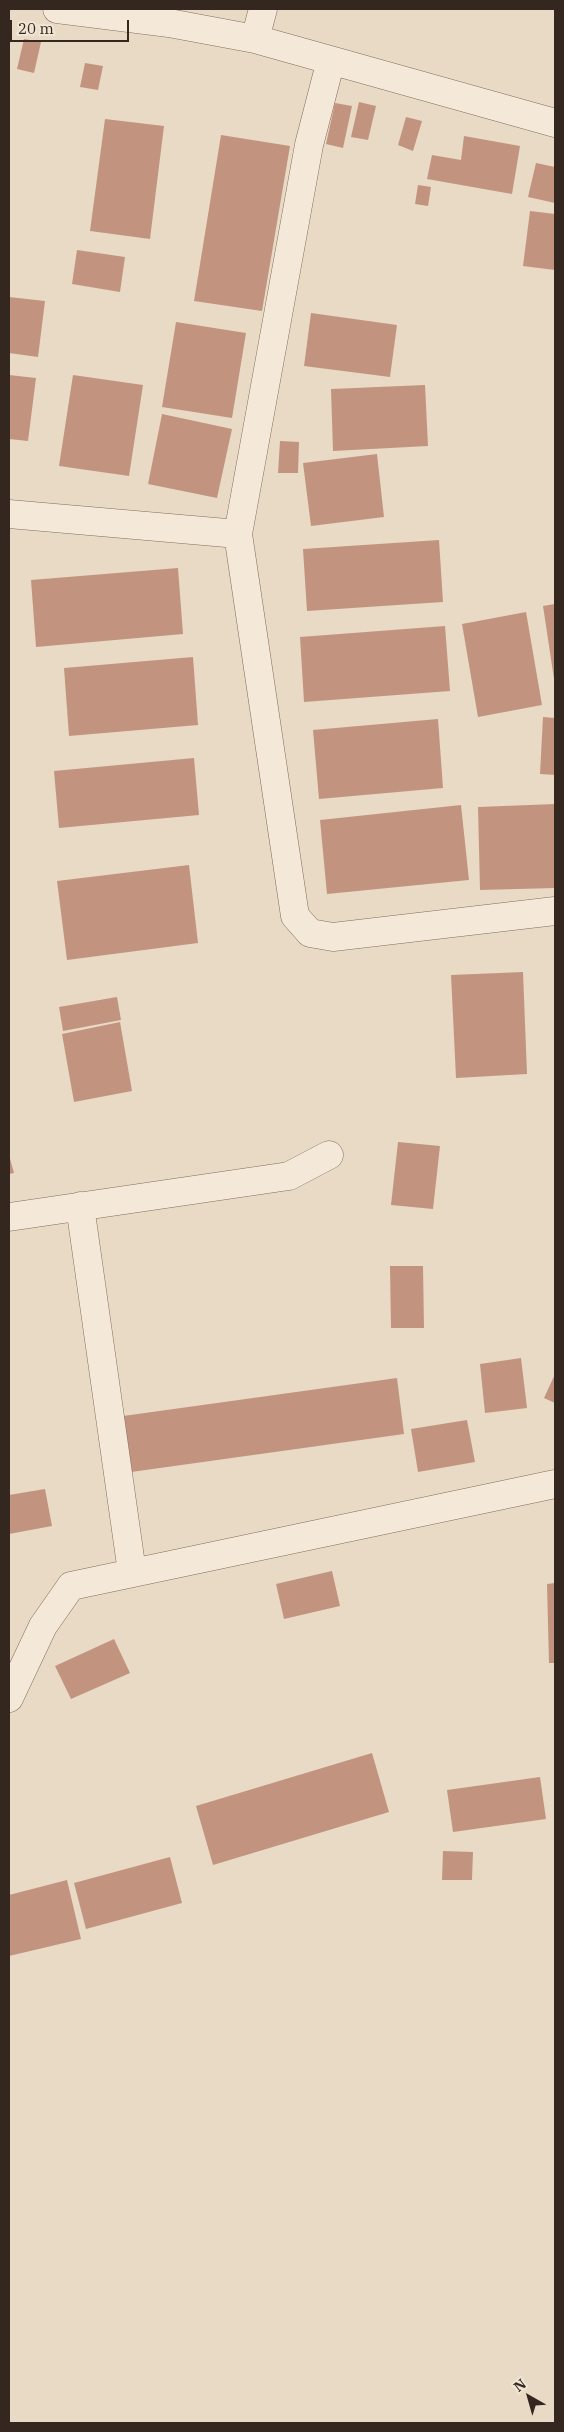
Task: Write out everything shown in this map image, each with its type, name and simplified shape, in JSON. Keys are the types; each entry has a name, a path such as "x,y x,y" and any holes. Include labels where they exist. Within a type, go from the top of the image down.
{"street":[{"path":"57,9 169,23 255,39 555,123"},
{"path":"255,39 263,9"},
{"path":"331,60 309,144 238,534 295,916 310,934 333,937 555,911"},
{"path":"9,514 238,534"},
{"path":"9,1217 289,1176 329,1155"},
{"path":"80,1206 132,1572"},
{"path":"9,1698 43,1626 71,1586 555,1484"}],"building":[{"path":"24,39 41,42 34,73 17,69"},
{"path":"85,63 103,66 98,90 80,87"},
{"path":"359,102 376,106 368,140 351,137"},
{"path":"335,103 352,106 343,148 326,144"},
{"path":"406,117 422,121 413,151 398,145"},
{"path":"105,119 164,126 150,239 90,231"},
{"path":"221,135 290,146 262,311 194,301"},
{"path":"464,136 520,146 512,194 427,179 432,155 461,160"},
{"path":"536,163 555,167 555,203 528,197"},
{"path":"418,185 431,187 428,206 415,204"},
{"path":"530,211 555,214 555,270 523,266"},
{"path":"77,250 125,257 120,292 72,284"},
{"path":"9,297 45,301 38,357 9,353"},
{"path":"311,313 397,325 390,377 304,366"},
{"path":"176,322 246,333 232,418 162,407"},
{"path":"9,375 36,378 28,441 9,439"},
{"path":"73,375 143,385 129,476 59,466"},
{"path":"425,385 428,446 333,451 331,389"},
{"path":"162,414 232,429 217,498 148,484"},
{"path":"280,441 299,442 298,473 278,473"},
{"path":"377,454 384,517 311,526 303,463"},
{"path":"439,540 443,602 307,611 303,549"},
{"path":"178,568 183,634 36,647 31,580"},
{"path":"555,604 555,679 554,679 543,606"},
{"path":"526,612 542,705 478,717 462,624"},
{"path":"445,626 450,691 304,702 300,637"},
{"path":"193,657 198,725 69,736 64,668"},
{"path":"543,717 555,718 555,775 540,774"},
{"path":"438,719 443,788 319,799 313,730"},
{"path":"194,758 199,815 59,828 54,771"},
{"path":"555,804 555,888 480,890 478,807"},
{"path":"461,805 469,880 327,894 320,820"},
{"path":"189,865 198,943 67,960 57,881"},
{"path":"523,972 527,1074 456,1078 451,975"},
{"path":"117,997 121,1020 63,1031 59,1007"},
{"path":"120,1022 132,1091 74,1102 62,1034"},
{"path":"398,1142 440,1146 433,1209 391,1205"},
{"path":"9,1155 14,1173 9,1174"},
{"path":"390,1266 423,1266 424,1328 391,1328"},
{"path":"521,1358 527,1408 485,1413 480,1364"},
{"path":"555,1374 555,1403 544,1398"},
{"path":"397,1378 404,1434 124,1473 116,1417"},
{"path":"467,1420 475,1462 418,1472 411,1429"},
{"path":"45,1489 52,1526 9,1534 9,1495"},
{"path":"332,1571 340,1606 284,1619 276,1584"},
{"path":"555,1583 555,1663 549,1663 547,1584"},
{"path":"114,1639 130,1673 71,1699 55,1666"},
{"path":"372,1753 389,1812 213,1865 196,1806"},
{"path":"540,1777 546,1819 453,1832 447,1790"},
{"path":"443,1851 473,1852 472,1880 442,1880"},
{"path":"170,1857 182,1903 86,1929 74,1883"},
{"path":"67,1880 81,1939 9,1956 9,1895"}]}
